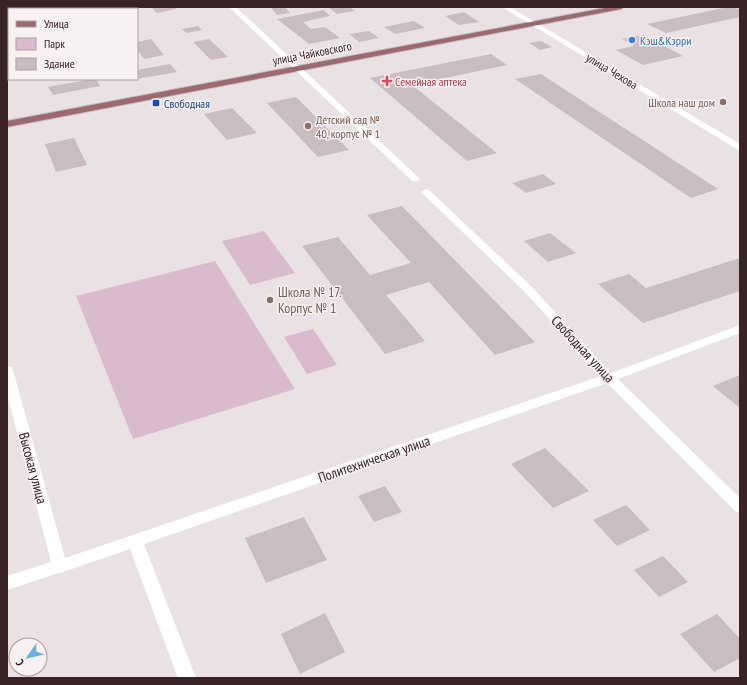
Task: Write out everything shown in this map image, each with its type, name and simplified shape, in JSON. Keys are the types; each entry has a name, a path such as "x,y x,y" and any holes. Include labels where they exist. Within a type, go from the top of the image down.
{"main road":[{"name":"улица Чайковского","path":"7,124 621,7"}],"street":[{"path":"232,7 415,179"},
{"name":"улица Чехова","path":"505,7 740,148"},
{"name":"Свободная улица","path":"426,192 528,289 609,378 740,507"},
{"name":"Политехническая улица","path":"7,583 135,542 609,378 740,329"},
{"name":"Высокая улица","path":"7,370 60,567"},
{"path":"135,542 187,678"}],"green space":[{"path":"264,231 295,273 250,285 222,241"},
{"path":"215,261 295,389 133,439 76,296"},
{"path":"313,329 337,365 307,374 284,337"}],"building":[{"path":"174,7 176,9 157,13 152,8"},
{"path":"285,7 290,13 277,15 271,8"},
{"path":"328,7 350,7 355,11 337,14"},
{"path":"728,7 740,9 740,17 666,33 647,24"},
{"path":"324,10 330,16 303,22 311,29 325,27 340,38 309,44 277,19"},
{"path":"464,12 479,22 459,25 445,16"},
{"path":"414,21 425,28 395,34 384,27"},
{"path":"198,26 202,30 186,33 182,29"},
{"path":"369,31 379,38 359,42 349,34"},
{"path":"643,35 683,56 643,65 616,50 634,46 622,39"},
{"path":"151,39 164,55 144,59 138,51 138,42"},
{"path":"209,39 228,57 211,60 193,42"},
{"path":"541,41 552,47 540,50 529,43"},
{"path":"491,54 507,65 412,85 497,153 467,161 370,78"},
{"path":"170,64 177,72 138,79 138,70"},
{"path":"541,74 718,189 691,198 515,79"},
{"path":"86,80 97,80 100,86 53,95 48,87"},
{"path":"296,97 349,150 318,157 267,103"},
{"path":"232,108 257,133 227,140 204,114"},
{"path":"74,138 87,165 56,172 45,144"},
{"path":"543,174 556,184 526,193 512,183"},
{"path":"402,206 535,342 495,355 429,282 386,295 425,341 385,354 302,246 338,237 370,275 411,263 367,215"},
{"path":"550,233 576,253 548,262 524,241"},
{"path":"740,258 740,291 643,323 598,284 629,274 646,288"},
{"path":"740,375 740,408 713,386"},
{"path":"545,448 589,491 553,508 511,464"},
{"path":"385,486 402,512 374,522 358,496"},
{"path":"626,505 650,530 617,546 593,520"},
{"path":"304,517 327,560 266,583 245,538"},
{"path":"663,556 688,582 659,597 634,570"},
{"path":"325,613 345,652 300,674 281,634"},
{"path":"717,614 740,639 740,658 714,672 680,634"}],"place":[{"name":"Кэш&Кэрри","path":"632,40"},
{"name":"Семейная аптека","path":"387,81"},
{"name":"Школа наш дом","path":"723,102"},
{"name":"Свободная","path":"156,103"},
{"name":"Детский сад № 40, корпус № 1","path":"308,126"},
{"name":"Школа № 17. Корпус № 1","path":"270,300"}]}
